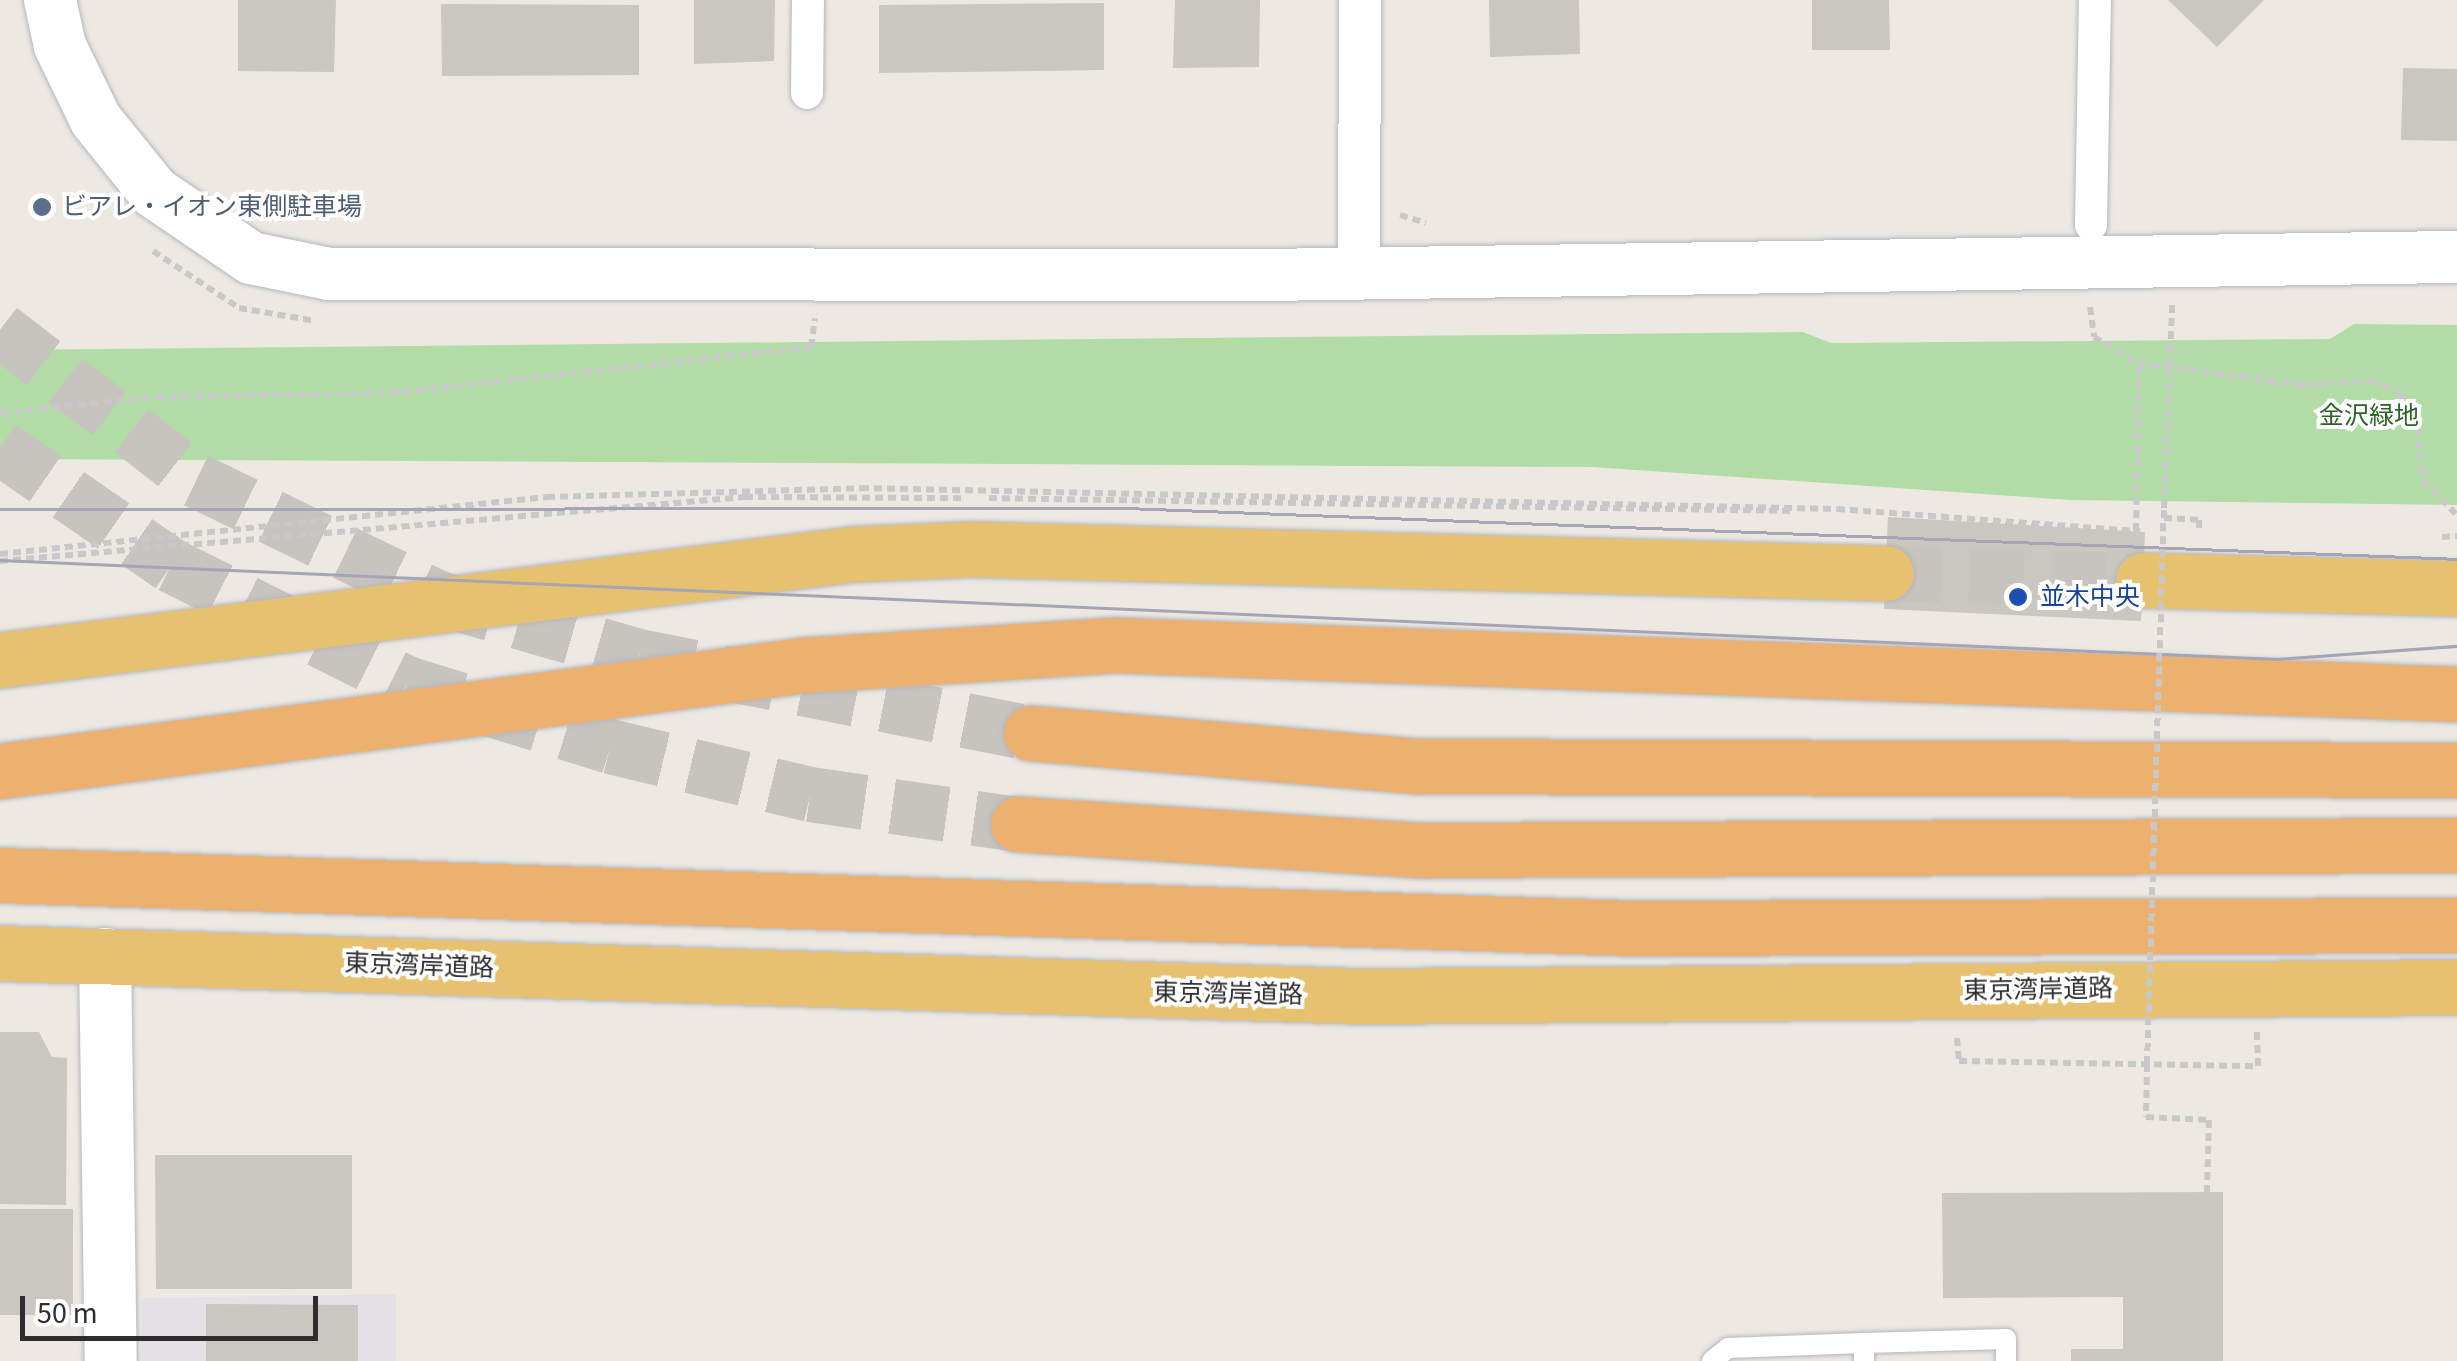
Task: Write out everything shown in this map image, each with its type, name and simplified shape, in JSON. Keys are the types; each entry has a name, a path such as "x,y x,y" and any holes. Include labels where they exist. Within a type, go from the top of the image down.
{"highway":[{"path":"0,660 618,576 873,554 1886,573"},
{"path":"2140,555 2457,588"},
{"path":"0,771 804,665 1117,644 2457,694"},
{"path":"1031,733 1417,766 2457,770"},
{"path":"1018,824 1421,850 2457,846"},
{"path":"0,875 1634,928 2457,925"},
{"name":"東京湾岸道路","path":"0,952 1327,996 2457,987"}],"street":[{"path":"50,0 60,46 96,120 154,192 252,258 328,274 1359,274 2457,257"},
{"path":"807,92 808,0"},
{"path":"1359,274 1360,0"},
{"path":"2091,225 2094,0"},
{"path":"105,954 110,1361"}],"lane":[{"path":"1712,1361 1728,1348 1864,1352 2006,1339 2006,1361"}],"path":[{"path":"1360,214 1437,223"},
{"path":"2090,304 2094,336 2140,363 2170,371 2301,385 2371,380 2400,392 2418,427 2423,480 2457,515"},
{"path":"2172,304 2146,1118 2208,1120 2207,1192"},
{"path":"0,413 156,397 390,393 811,347 815,318"},
{"path":"2140,363 2140,555"},
{"path":"2164,518 2199,520 2199,532"},
{"path":"1957,1030 1959,1061 2258,1066 2257,1030"}],"shaded area":[{"path":"396,1294 396,1361 142,1361 142,1298"}],"green space":[{"name":"金沢緑地","path":"2354,324 2457,325 2457,505 2070,500 1592,467 0,459 0,350 1803,332 1831,343 2330,339"}],"building":[{"path":"238,0 336,0 334,72 238,71"},
{"path":"694,0 775,0 774,61 694,64"},
{"path":"1175,0 1260,0 1259,67 1173,68"},
{"path":"1489,0 1579,0 1580,54 1490,57"},
{"path":"1812,0 1889,0 1890,50 1812,50"},
{"path":"2168,0 2264,0 2217,47"},
{"path":"1104,3 1104,70 879,73 879,5"},
{"path":"441,4 639,5 639,75 442,76"},
{"path":"2403,68 2457,69 2457,141 2401,140"},
{"path":"1888,517 2145,532 2141,621 1884,609"},
{"path":"0,1032 39,1032 52,1057 67,1058 66,1205 0,1204"},
{"path":"155,1155 352,1155 352,1289 156,1289"},
{"path":"2223,1192 2223,1361 2071,1361 2071,1349 2123,1349 2123,1297 1943,1298 1942,1193"},
{"path":"0,1209 73,1209 73,1315 0,1315"},
{"path":"206,1304 358,1305 358,1361 206,1361"}],"tunnel":[{"path":"0,329 196,480 439,598 639,656 1031,733"},
{"path":"0,447 171,565 407,683 610,746 810,794 1018,824"},
{"path":"1886,573 2143,580"}],"tram line":[{"path":"0,509 1126,508 2457,559"},
{"path":"0,560 2278,659 2457,646"}],"place":[{"name":"ビアレ・イオン東側駐車場","path":"42,207"},
{"name":"並木中央","path":"2018,597"}]}
